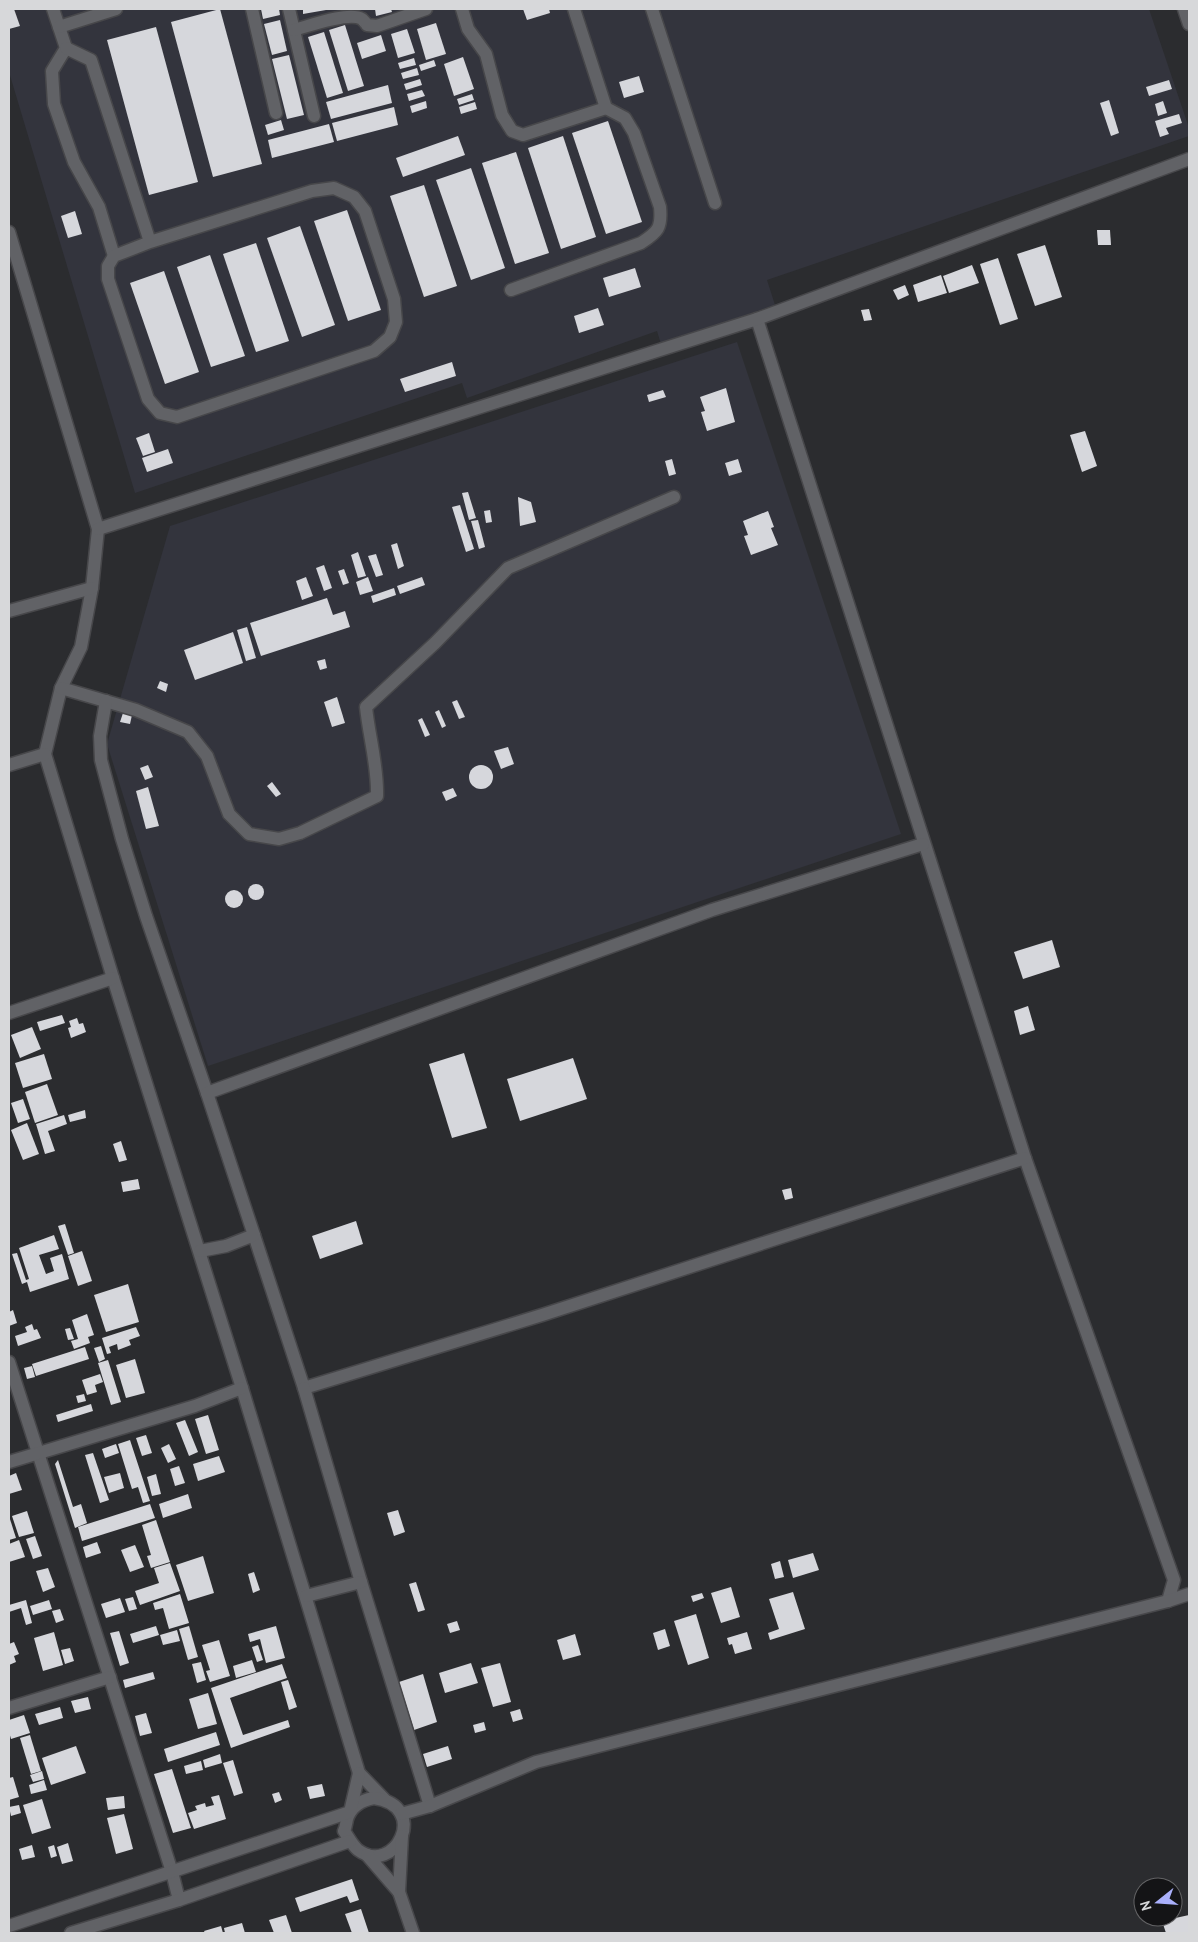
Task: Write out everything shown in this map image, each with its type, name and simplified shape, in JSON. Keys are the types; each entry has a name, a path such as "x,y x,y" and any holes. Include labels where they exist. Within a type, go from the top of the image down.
{"street":[{"path":"53,9 66,48 92,60 150,242"},
{"path":"59,27 116,9"},
{"path":"252,9 276,113"},
{"path":"289,9 314,116"},
{"path":"294,30 340,18 354,17 362,19 367,25 377,26 426,9"},
{"path":"462,9 468,29 486,54 502,115 512,131 523,135 606,108"},
{"path":"511,290 641,243 656,233 661,219 660,207 634,133 625,118 606,108 574,9"},
{"path":"652,9 715,202"},
{"path":"1184,9 1189,24"},
{"path":"66,48 52,72 54,104 74,162 99,206 114,256"},
{"path":"98,529 757,320 1189,159"},
{"path":"334,188 354,197 365,211 394,299 396,322 390,337 374,351 177,417 160,412 148,399 108,279 108,266 114,256 150,242 312,191 334,188"},
{"path":"9,232 98,529 92,588 81,647 61,688 45,754 360,1773 384,1799"},
{"path":"757,320 923,844 1025,1158 1174,1580 1168,1601"},
{"path":"61,688 136,710 188,732 207,756 228,814 250,834 279,839 300,833 377,796 378,774 370,740 366,707 435,643 508,568 674,497"},
{"path":"9,611 92,588"},
{"path":"100,699 101,760 122,840 146,916 208,1093 250,1237 304,1388 356,1583 430,1806"},
{"path":"9,765 45,754"},
{"path":"208,1093 712,910 923,844"},
{"path":"9,1013 113,978"},
{"path":"304,1388 542,1315 1025,1158"},
{"path":"200,1251 226,1246 250,1237"},
{"path":"9,1362 172,1872 179,1900"},
{"path":"9,1462 195,1406 242,1388"},
{"path":"306,1596 356,1583"},
{"path":"401,1814 430,1806 536,1762 1168,1601 1189,1594"},
{"path":"9,1708 110,1677"},
{"path":"360,1773 344,1831 359,1851 376,1856 384,1854 398,1844 402,1836"},
{"path":"9,1926 350,1812 356,1804 365,1799 374,1798 391,1802 404,1821 399,1892"},
{"path":"71,1933 179,1900 350,1840"},
{"path":"367,1854 399,1892 413,1933"}],"shaded area":[{"path":"9,9 1149,9 1189,128 1189,136 767,280 775,305 661,344 657,331 467,398 462,383 135,493 9,72"},
{"path":"737,342 901,834 208,1066 107,744 170,526"}],"building":[{"path":"9,9 14,9 20,26 9,29"},
{"path":"220,9 262,164 213,177 171,22"},
{"path":"261,9 279,9 280,15 263,19"},
{"path":"303,9 325,9 326,10 303,14"},
{"path":"375,9 391,9 392,12 376,16"},
{"path":"523,9 549,9 550,13 527,20"},
{"path":"280,20 287,51 272,55 264,24"},
{"path":"436,23 446,54 426,60 417,29"},
{"path":"345,25 364,86 348,91 329,30"},
{"path":"156,27 198,182 149,195 107,40"},
{"path":"407,29 415,53 398,58 391,34"},
{"path":"324,32 343,93 327,98 308,37"},
{"path":"381,35 386,51 362,59 357,43"},
{"path":"289,55 304,115 287,119 272,59"},
{"path":"463,57 474,89 454,96 444,64"},
{"path":"414,58 416,65 400,69 398,63"},
{"path":"434,60 436,66 421,71 419,65"},
{"path":"417,68 419,75 403,79 401,73"},
{"path":"639,76 644,92 624,98 619,82"},
{"path":"420,79 422,85 406,90 404,84"},
{"path":"1169,80 1172,89 1149,96 1146,87"},
{"path":"388,85 392,103 331,119 326,102"},
{"path":"422,90 425,96 409,101 407,94"},
{"path":"472,94 474,100 459,105 457,99"},
{"path":"1109,100 1119,133 1111,136 1100,103"},
{"path":"426,101 427,108 412,113 410,106"},
{"path":"1163,101 1167,113 1158,116 1155,104"},
{"path":"475,102 477,109 461,114 459,107"},
{"path":"394,107 398,125 337,141 332,123"},
{"path":"1179,114 1182,123 1166,128 1169,134 1160,137 1155,121"},
{"path":"281,120 284,130 268,135 265,125"},
{"path":"608,121 642,222 606,234 572,133"},
{"path":"329,124 334,142 272,158 268,140"},
{"path":"458,136 465,155 403,177 396,158"},
{"path":"563,136 596,237 561,249 528,148"},
{"path":"516,152 549,253 515,264 482,163"},
{"path":"471,168 505,268 471,280 436,180"},
{"path":"424,185 457,286 424,297 390,196"},
{"path":"347,210 381,310 348,321 314,221"},
{"path":"75,211 82,234 68,238 61,216"},
{"path":"300,226 335,325 302,337 267,238"},
{"path":"1097,230 1110,230 1111,245 1098,245"},
{"path":"256,243 289,341 256,352 223,254"},
{"path":"1045,245 1062,297 1035,306 1017,254"},
{"path":"210,255 245,356 211,367 177,267"},
{"path":"998,258 1018,319 1000,325 980,264"},
{"path":"972,265 979,283 949,293 943,276"},
{"path":"635,268 641,287 609,297 603,278"},
{"path":"164,271 199,372 165,384 130,283"},
{"path":"941,275 947,293 918,302 913,285"},
{"path":"905,285 909,295 898,300 893,290"},
{"path":"598,308 604,325 579,333 574,316"},
{"path":"869,309 872,320 864,321 861,310"},
{"path":"452,362 456,376 405,392 400,379"},
{"path":"726,388 735,422 707,431 701,412 705,411 700,397"},
{"path":"663,390 666,397 649,402 647,395"},
{"path":"1085,431 1097,466 1082,472 1070,435"},
{"path":"149,433 155,452 143,456 136,438"},
{"path":"168,449 173,463 147,472 142,458"},
{"path":"672,459 676,474 669,476 665,461"},
{"path":"738,459 742,472 729,476 725,463"},
{"path":"468,492 476,518 469,520 462,493"},
{"path":"518,497 531,502 536,522 520,526"},
{"path":"460,505 474,549 466,552 452,507"},
{"path":"490,510 492,522 486,523 484,511"},
{"path":"768,511 774,527 771,528 778,545 751,555 744,536 748,535 743,521"},
{"path":"478,520 485,547 479,549 471,521"},
{"path":"397,543 404,566 398,569 391,545"},
{"path":"358,552 366,576 358,578 351,555"},
{"path":"376,554 383,575 376,577 368,556"},
{"path":"324,565 332,588 324,591 316,568"},
{"path":"344,569 349,583 343,585 338,571"},
{"path":"306,577 313,596 302,600 296,581"},
{"path":"368,577 373,591 360,595 356,582"},
{"path":"422,577 425,585 400,594 397,586"},
{"path":"394,588 396,595 373,603 371,596"},
{"path":"327,598 333,615 345,611 350,627 261,656 250,623"},
{"path":"247,627 256,658 246,661 237,630"},
{"path":"233,632 243,663 195,680 184,650"},
{"path":"325,659 327,668 320,670 317,661"},
{"path":"160,681 168,684 166,692 157,688"},
{"path":"337,697 345,723 332,727 324,702"},
{"path":"457,700 465,717 459,719 452,702"},
{"path":"439,710 446,726 442,728 435,712"},
{"path":"123,713 132,715 130,724 120,722"},
{"path":"422,718 430,735 425,737 418,720"},
{"path":"508,747 514,764 501,769 494,751"},
{"path":"148,765 153,777 145,780 140,768"},
{"path":"481,765 489,769 493,777 489,785 481,789 473,785 469,777 473,769"},
{"path":"272,782 281,794 276,797 267,786"},
{"path":"148,787 159,826 146,829 136,791"},
{"path":"453,788 457,796 446,801 442,792"},
{"path":"253,884 259,884 264,889 262,898 253,900 248,895 248,889"},
{"path":"234,890 240,893 243,899 240,905 234,908 228,905 225,899 228,893"},
{"path":"1052,940 1060,967 1023,979 1014,952"},
{"path":"1028,1006 1035,1030 1020,1035 1014,1011"},
{"path":"62,1015 65,1023 40,1031 37,1022"},
{"path":"77,1018 79,1024 83,1023 86,1032 71,1038 68,1028 71,1027 69,1021"},
{"path":"32,1027 41,1049 20,1058 11,1035"},
{"path":"464,1053 487,1128 452,1138 429,1064"},
{"path":"44,1054 52,1079 23,1088 15,1063"},
{"path":"573,1058 587,1099 520,1121 507,1079"},
{"path":"47,1084 58,1115 35,1123 25,1092"},
{"path":"23,1099 30,1119 18,1123 11,1103"},
{"path":"85,1110 86,1118 70,1122 68,1115"},
{"path":"64,1115 67,1124 48,1131 55,1151 45,1154 36,1124"},
{"path":"27,1123 39,1154 23,1160 11,1130"},
{"path":"121,1141 127,1160 119,1162 113,1144"},
{"path":"138,1179 140,1189 123,1192 121,1182"},
{"path":"791,1188 793,1198 785,1200 782,1190"},
{"path":"356,1221 363,1244 320,1259 312,1236"},
{"path":"65,1224 74,1253 68,1255 58,1226"},
{"path":"54,1235 59,1249 39,1255 46,1274 54,1271 50,1258 62,1254 69,1279 30,1292 27,1282 22,1284 12,1254 17,1253 26,1280 29,1279 19,1248"},
{"path":"82,1251 92,1281 78,1286 68,1256"},
{"path":"128,1284 139,1322 106,1332 94,1295"},
{"path":"13,1310 17,1323 9,1326 9,1312"},
{"path":"87,1314 94,1335 88,1337 90,1343 74,1349 71,1341 78,1339 72,1320"},
{"path":"32,1324 34,1330 37,1329 41,1338 18,1346 15,1336 27,1332 25,1327"},
{"path":"136,1327 140,1336 129,1340 131,1345 118,1350 117,1344 109,1347 111,1353 107,1354 102,1338"},
{"path":"70,1328 74,1339 68,1340 65,1329"},
{"path":"101,1346 105,1359 99,1362 94,1348"},
{"path":"85,1347 89,1359 36,1376 32,1364"},
{"path":"135,1359 145,1393 126,1398 116,1365"},
{"path":"108,1360 121,1402 111,1405 98,1363"},
{"path":"32,1366 35,1377 27,1379 24,1368"},
{"path":"100,1374 103,1382 95,1385 97,1392 87,1395 82,1380"},
{"path":"84,1394 86,1401 78,1403 76,1396"},
{"path":"91,1404 93,1411 58,1422 56,1415"},
{"path":"208,1415 219,1450 206,1454 195,1419"},
{"path":"185,1420 198,1452 189,1456 176,1423"},
{"path":"146,1435 152,1453 142,1456 136,1438"},
{"path":"130,1440 150,1501 143,1503 138,1487 132,1489 118,1444"},
{"path":"116,1444 119,1453 105,1458 102,1449"},
{"path":"169,1444 176,1459 168,1463 161,1448"},
{"path":"93,1453 109,1500 100,1503 85,1455"},
{"path":"219,1456 225,1472 198,1481 193,1464"},
{"path":"58,1460 73,1507 81,1504 87,1523 75,1528 55,1464"},
{"path":"179,1466 185,1483 175,1486 170,1469"},
{"path":"16,1473 22,1490 9,1494 9,1476"},
{"path":"120,1473 124,1488 109,1493 104,1477"},
{"path":"156,1474 161,1494 152,1496 147,1477"},
{"path":"188,1494 192,1508 163,1518 159,1504"},
{"path":"150,1504 155,1518 82,1541 78,1527"},
{"path":"398,1510 405,1532 394,1536 387,1513"},
{"path":"27,1511 34,1533 19,1537 12,1516"},
{"path":"9,1516 16,1538 9,1540"},
{"path":"156,1520 170,1562 151,1568 147,1556 151,1555 142,1525"},
{"path":"35,1536 42,1556 33,1559 26,1539"},
{"path":"19,1540 25,1557 9,1562 9,1544"},
{"path":"97,1542 101,1553 86,1558 83,1547"},
{"path":"135,1545 144,1567 130,1572 121,1550"},
{"path":"813,1553 819,1570 793,1578 788,1560"},
{"path":"203,1556 214,1593 188,1601 176,1565"},
{"path":"780,1561 784,1577 775,1579 771,1564"},
{"path":"170,1563 180,1591 140,1605 135,1591 159,1583 154,1568"},
{"path":"48,1568 55,1587 43,1592 36,1571"},
{"path":"254,1572 260,1590 253,1593 248,1574"},
{"path":"416,1582 425,1610 418,1612 409,1584"},
{"path":"731,1587 740,1617 721,1623 711,1593"},
{"path":"793,1592 805,1629 770,1640 768,1633 779,1629 769,1599"},
{"path":"702,1593 704,1598 693,1602 691,1596"},
{"path":"180,1594 189,1623 169,1629 163,1608 155,1610 153,1603"},
{"path":"133,1597 137,1609 129,1611 125,1599"},
{"path":"120,1598 125,1612 106,1618 101,1604"},
{"path":"26,1600 32,1623 26,1625 21,1608 9,1612 9,1605"},
{"path":"49,1600 52,1609 33,1615 30,1606"},
{"path":"60,1609 64,1620 56,1623 52,1611"},
{"path":"696,1614 709,1658 688,1665 674,1621"},
{"path":"457,1621 460,1630 450,1633 447,1624"},
{"path":"156,1626 159,1635 133,1643 130,1634"},
{"path":"189,1626 198,1657 188,1660 179,1629"},
{"path":"276,1626 285,1658 266,1663 260,1639 250,1642 248,1634"},
{"path":"665,1629 670,1646 658,1650 653,1633"},
{"path":"177,1630 180,1641 163,1645 160,1635"},
{"path":"119,1631 129,1663 120,1666 110,1633"},
{"path":"54,1632 63,1665 43,1671 34,1638"},
{"path":"747,1632 752,1649 735,1654 732,1644 729,1645 727,1638"},
{"path":"575,1634 581,1655 563,1660 557,1640"},
{"path":"219,1640 230,1676 210,1682 206,1671 210,1670 202,1645"},
{"path":"14,1642 19,1654 14,1656 16,1662 9,1665 9,1644"},
{"path":"258,1645 263,1660 257,1662 252,1647"},
{"path":"70,1648 74,1661 65,1664 61,1650"},
{"path":"252,1660 256,1672 236,1678 233,1666"},
{"path":"201,1662 206,1680 197,1683 192,1664"},
{"path":"471,1663 478,1683 445,1693 439,1673"},
{"path":"500,1663 511,1702 493,1707 481,1668"},
{"path":"282,1664 287,1678 230,1698 243,1735 288,1720 290,1727 231,1748 211,1688"},
{"path":"153,1672 155,1679 125,1688 123,1680"},
{"path":"423,1674 437,1722 414,1730 399,1682"},
{"path":"288,1680 297,1707 289,1710 281,1682"},
{"path":"208,1693 217,1724 198,1729 189,1699"},
{"path":"88,1697 91,1709 75,1713 71,1701"},
{"path":"60,1707 63,1718 39,1725 35,1714"},
{"path":"520,1709 523,1719 513,1722 510,1712"},
{"path":"146,1713 152,1733 140,1736 135,1716"},
{"path":"24,1715 30,1733 11,1739 9,1720"},
{"path":"484,1722 486,1730 475,1733 473,1725"},
{"path":"216,1732 220,1745 168,1762 164,1749"},
{"path":"30,1735 41,1771 31,1774 20,1738"},
{"path":"76,1746 86,1773 51,1785 42,1758"},
{"path":"448,1746 452,1759 427,1767 423,1754"},
{"path":"220,1754 222,1763 205,1768 203,1760"},
{"path":"233,1760 243,1793 234,1796 223,1763"},
{"path":"201,1761 203,1770 186,1774 184,1766"},
{"path":"172,1769 191,1828 173,1833 154,1774"},
{"path":"42,1771 44,1779 33,1782 30,1775"},
{"path":"13,1777 19,1797 9,1800 9,1778"},
{"path":"44,1780 47,1790 31,1794 29,1785"},
{"path":"322,1784 325,1796 310,1799 307,1787"},
{"path":"279,1792 282,1800 275,1803 272,1794"},
{"path":"219,1795 226,1819 194,1829 188,1813 197,1810 195,1806 205,1803 206,1807 214,1805 211,1797"},
{"path":"124,1796 125,1808 108,1810 106,1798"},
{"path":"42,1799 51,1828 32,1834 23,1805"},
{"path":"19,1805 21,1813 11,1816 9,1807"},
{"path":"124,1814 133,1849 116,1854 107,1818"},
{"path":"68,1843 73,1861 62,1864 57,1847"},
{"path":"32,1845 35,1857 22,1860 19,1849"},
{"path":"54,1845 57,1856 51,1858 48,1847"},
{"path":"352,1879 359,1900 350,1903 347,1896 300,1912 295,1898"},
{"path":"361,1909 369,1933 352,1933 345,1914"},
{"path":"286,1915 292,1933 274,1933 269,1920"},
{"path":"1189,1915 1189,1933 1166,1933 1164,1927 1183,1927 1183,1916"},
{"path":"242,1923 245,1933 225,1933 224,1928"},
{"path":"221,1926 223,1933 205,1933 204,1931"}]}
